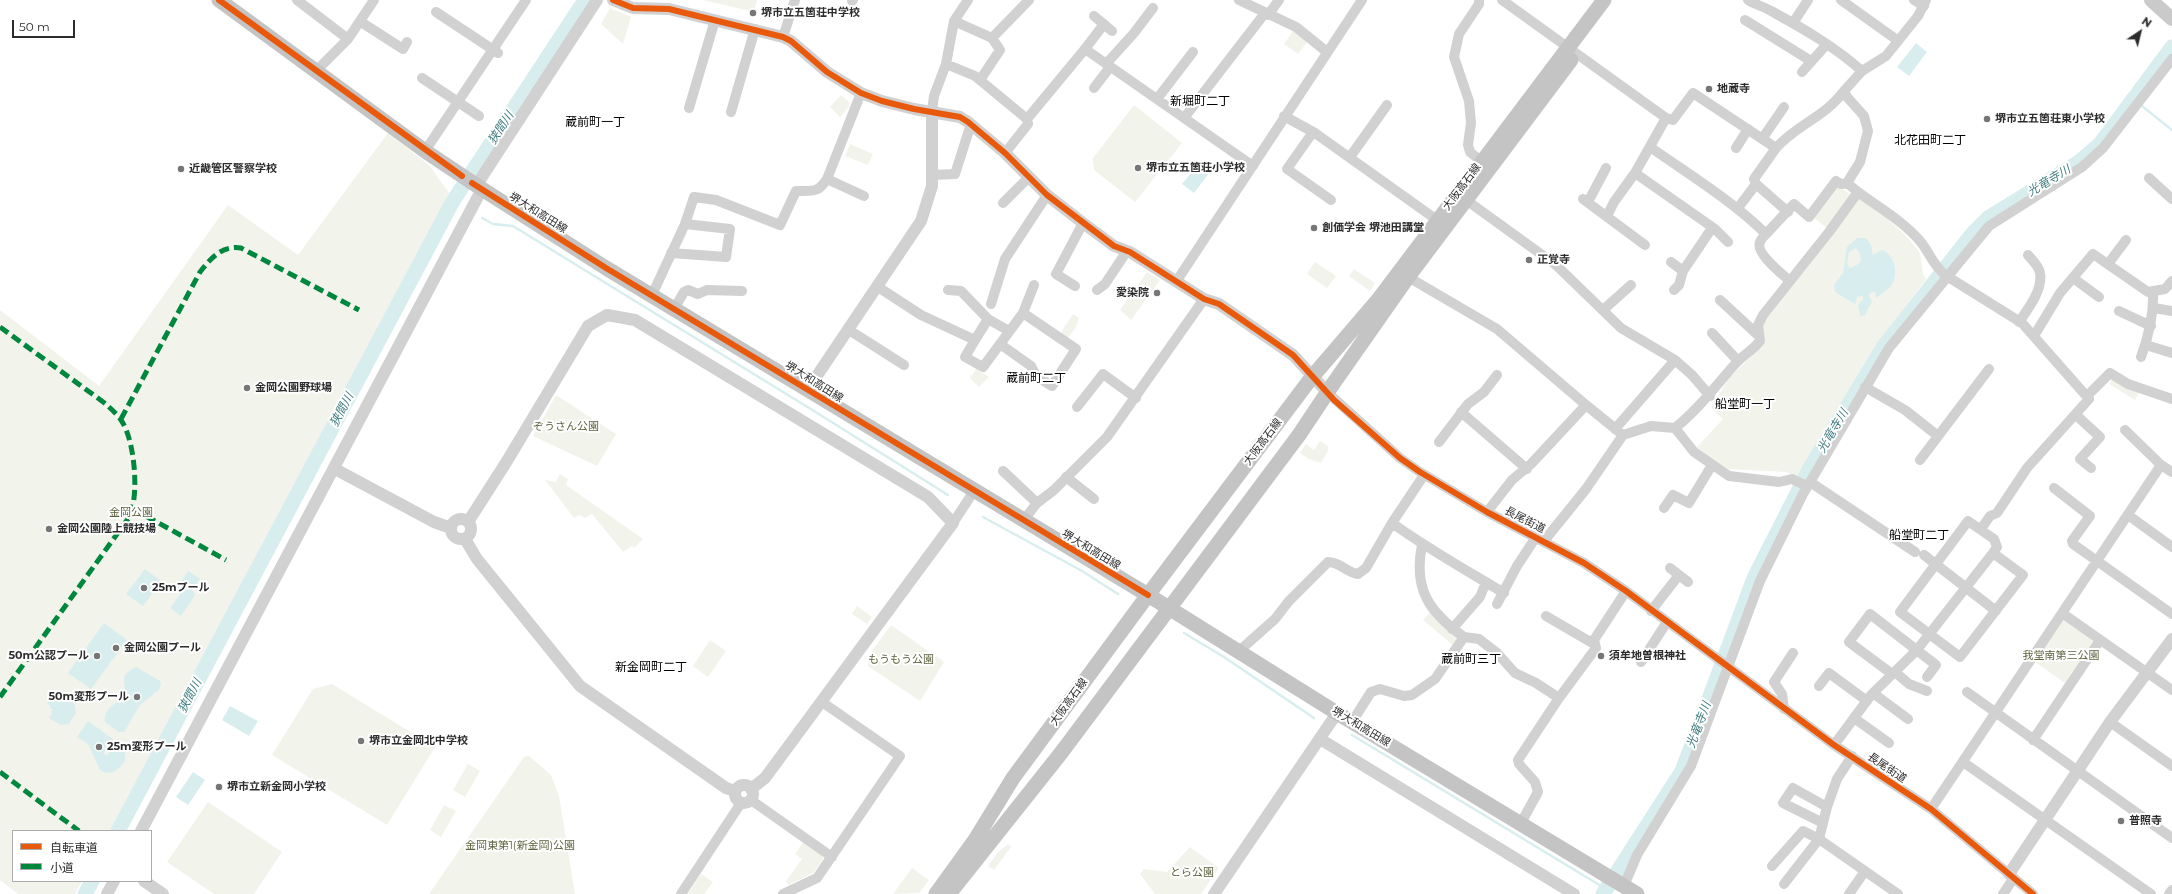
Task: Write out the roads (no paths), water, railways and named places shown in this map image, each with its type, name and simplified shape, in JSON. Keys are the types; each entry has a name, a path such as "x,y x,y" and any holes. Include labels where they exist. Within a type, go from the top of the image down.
{"main road":[{"name":"堺大和高田線","path":"219,0 425,151 473,184 674,309 808,389 974,492 1148,595 1337,713 1637,894"},
{"name":"大阪高石線","path":"949,894 1052,764 1295,441 1462,197 1572,49 1604,0"},
{"name":"大阪高石線","path":"936,894 975,840 1013,778 1312,377 1377,302 1437,220 1462,197 1481,161 1572,49 1616,0"},
{"path":"2151,0 2172,19"}],"street":[{"path":"297,0 348,39"},
{"path":"316,71 348,39 361,22 374,0"},
{"path":"425,151 496,51 526,0"},
{"path":"142,830 335,469 473,184 597,0"},
{"path":"612,0 633,8 669,8 783,37 791,41 827,72 861,93 882,101 960,117 971,124 1005,153 1047,195 1084,224 1114,246 1127,251 1204,299 1219,304 1294,355 1312,377 1328,393"},
{"path":"783,37 796,0"},
{"path":"808,389 921,221 928,204 932,175 932,111 934,96 946,64 954,21 968,0"},
{"path":"992,38 1029,0"},
{"path":"1238,0 1296,27 1327,52"},
{"path":"1184,118 1279,0"},
{"path":"1176,282 1253,166 1284,116 1362,0"},
{"path":"1479,0 1479,4 1459,34 1454,57 1469,102 1471,123 1470,152 1481,161"},
{"path":"1502,0 1666,118 1673,120 1693,92 1776,148"},
{"path":"1748,0 1793,23 1827,44 1842,54 1862,71"},
{"path":"1793,23 1808,0"},
{"path":"1841,0 1898,40"},
{"path":"1788,212 1756,184 1754,179 1776,148 1802,127 1823,114 1862,71 1886,56 1912,25 1925,3 1914,0"},
{"path":"1094,88 1108,66 1153,8"},
{"path":"436,12 496,51"},
{"path":"1094,16 1112,31"},
{"path":"689,108 715,20"},
{"path":"1745,20 1811,61"},
{"path":"954,21 992,38 1000,50 980,80"},
{"path":"361,22 403,49 407,42"},
{"path":"1005,153 1028,124 1027,120 1104,24"},
{"path":"731,112 755,29"},
{"path":"1802,72 1827,44"},
{"path":"1085,49 1253,166"},
{"path":"1157,99 1193,52"},
{"path":"1622,885 1637,855 1691,766 1723,665 1760,581 1808,485 1889,348 1946,276 1989,226 2082,167 2103,148 2172,59"},
{"path":"946,64 964,71 980,80 1027,120"},
{"path":"422,78 479,116"},
{"path":"1844,91 1847,97 1864,116 1868,131 1860,162 1847,183"},
{"path":"652,295 685,224 694,197 716,200 780,225 796,191 814,191 821,188 827,179 861,93"},
{"path":"1350,157 1387,105"},
{"path":"1762,139 1784,108"},
{"path":"1284,116 1350,157 1437,220"},
{"path":"1607,216 1614,202 1650,147 1666,118"},
{"path":"932,175 954,174 971,124"},
{"path":"1736,148 1748,129"},
{"path":"1312,132 1287,169 1331,200"},
{"path":"1650,147 1738,208 1766,234"},
{"path":"1606,168 1586,200 1644,245"},
{"path":"1634,173 1712,228 1728,242"},
{"path":"1003,203 1029,178"},
{"path":"2149,178 2172,199"},
{"path":"827,179 864,196"},
{"path":"1790,282 1763,256 1759,248 1760,242 1794,204 1809,216 1836,180 1841,184 1847,183 1892,215 1921,241 1937,268 1946,276 2019,322 2034,336 2087,396 2089,399 2027,468 1997,513 1990,516 1981,529"},
{"path":"1738,208 1756,184"},
{"path":"1675,428 1710,396 1738,361 1760,341 1758,325 1763,315 1858,192"},
{"path":"991,304 1005,259 1047,195"},
{"path":"1462,197 1556,265 1621,328 1675,360 1692,375 1710,396"},
{"path":"672,253 726,257 730,229 685,224"},
{"path":"1075,286 1056,274 1084,224"},
{"path":"1674,290 1679,285 1683,271 1712,228"},
{"path":"2108,264 2126,240"},
{"path":"1097,290 1105,284 1127,251"},
{"path":"2034,336 2060,293 2093,254 2148,292 2165,289 2172,281"},
{"path":"2019,322 2034,299 2041,274 2037,266 2028,255"},
{"path":"1671,262 1683,271"},
{"path":"1408,277 1497,329 1619,432 1651,426 1675,428 1694,452 1729,476 1779,482 1792,479 1808,485 1936,565 1996,610"},
{"path":"2073,278 2099,297"},
{"path":"988,319 965,357 983,367 1023,313 1034,285"},
{"path":"1603,310 1631,285"},
{"path":"878,287 921,315 975,340"},
{"path":"674,309 684,292 688,290 698,294 707,290 742,292"},
{"path":"948,290 961,291 988,319 1010,331"},
{"path":"2141,357 2151,326 2154,308 2153,292"},
{"path":"1023,520 1037,503 1107,437 1136,398 1204,299"},
{"path":"1720,300 1759,336"},
{"path":"2154,308 2172,312"},
{"path":"2119,311 2151,326"},
{"path":"1000,344 1031,366 1036,376 1052,386 1076,349 1023,313"},
{"path":"468,522 507,461 588,326 607,315 635,320 928,498 953,523"},
{"path":"849,330 904,365"},
{"path":"1712,333 1738,361"},
{"path":"2146,344 2172,353"},
{"path":"1497,604 1517,566 1586,489 1619,432 1675,360"},
{"path":"1920,460 1989,369"},
{"path":"2087,396 2110,373 2128,384 2172,399"},
{"path":"1077,407 1103,374 1136,398"},
{"path":"1439,442 1461,412 1468,404 1484,392 1497,375"},
{"path":"1865,387 1905,410 1938,436"},
{"name":"長尾街道","path":"1328,393 1400,458 1424,475 1488,512 1584,564 1626,591 1723,665 1834,745 1931,809 2033,894"},
{"path":"1488,512 1512,480 1527,468 1586,405"},
{"path":"1461,412 1527,468"},
{"path":"2076,415 2100,437 2080,459 2091,468"},
{"path":"2124,430 2161,465 2172,472"},
{"path":"1664,508 1673,494 1689,504 1712,465"},
{"path":"1931,809 2161,465"},
{"path":"335,469 434,522 451,528 455,538 465,538 471,531 468,522"},
{"path":"1003,471 1037,503"},
{"path":"1239,651 1275,619 1289,601 1328,562 1336,562 1351,572 1358,574 1366,568 1392,523 1424,475"},
{"path":"1066,477 1094,499"},
{"path":"2054,488 2090,516 2072,541 2172,614"},
{"path":"681,894 747,797 764,778 822,702 974,492"},
{"path":"2128,515 2172,547"},
{"path":"451,528 459,519 468,522"},
{"path":"1834,745 1870,697 1930,635 1997,547 1994,539 1968,520 1900,612 1930,635 1960,657 2023,575 1993,553"},
{"path":"1392,523 1422,545 1434,549 1465,571 1504,593"},
{"path":"465,538 478,559 580,686 719,783 735,791 741,786 747,786 747,797"},
{"path":"1422,545 1418,566 1424,595 1440,619 1464,637 1478,639 1497,653 1515,673 1536,683 1559,698"},
{"path":"1651,610 1683,578 1670,568"},
{"path":"1452,629 1480,597 1486,582"},
{"path":"1521,823 1538,792 1535,782 1519,764 1518,760 1559,698 1596,648 1594,640 1626,591"},
{"path":"2062,613 2172,690"},
{"path":"1927,677 1936,665 1870,614 1849,642 1909,684 1927,691"},
{"path":"1546,616 1594,644"},
{"path":"1641,662 1667,622"},
{"path":"1352,722 1372,692 1380,689 1404,696 1412,695 1435,679 1464,637"},
{"path":"2003,894 2011,876 2044,818 2146,671 2172,639"},
{"path":"2033,740 2100,640"},
{"path":"1784,709 1782,694 1774,682 1794,653"},
{"path":"1819,686 1829,673 1908,719"},
{"path":"1967,692 2172,838"},
{"path":"783,894 817,878 900,756 822,702"},
{"path":"1214,894 1337,713"},
{"path":"1854,718 1889,743"},
{"path":"2110,722 2172,766"},
{"path":"1320,739 1574,894"},
{"path":"1784,884 1819,839 1827,807 1837,779 1852,756"},
{"path":"1963,762 2151,894"},
{"path":"1823,822 1783,803 1793,788 1827,807"},
{"path":"747,797 832,857"},
{"path":"1772,866 1802,831 1819,839 1865,871 1886,890 1898,894"},
{"path":"1849,894 1865,871"},
{"path":"107,894 113,882"},
{"path":"145,882 163,894"},
{"path":"2169,894 2172,890"}],"waterway":[{"name":"狭間川","path":"119,830 453,201 585,0"},
{"name":"光竜寺川","path":"1603,894 1682,771 1754,578 1810,468 1884,346 1973,233 1988,218 2079,162 2100,144 2172,47"},
{"path":"2142,106 2172,130"},
{"path":"482,218 493,224 513,226 948,495"},
{"path":"983,517 1082,571 1118,594"},
{"path":"1184,633 1224,657 1314,718"},
{"path":"1352,735 1606,889"},
{"name":"狭間川","path":"85,894 91,882"}],"place":[{"name":"堺市立五箇荘中学校","path":"753,13"},
{"name":"地蔵寺","path":"1709,89"},
{"name":"堺市立五箇荘東小学校","path":"1987,119"},
{"name":"堺市立五箇荘小学校","path":"1138,168"},
{"name":"近畿管区警察学校","path":"181,169"},
{"name":"創価学会 堺池田講堂","path":"1314,228"},
{"name":"正覚寺","path":"1529,260"},
{"name":"愛染院","path":"1157,293"},
{"name":"金岡公園野球場","path":"247,388"},
{"name":"金岡公園陸上競技場","path":"49,529"},
{"name":"25mプール","path":"144,588"},
{"name":"金岡公園プール","path":"116,648"},
{"name":"50m公認プール","path":"97,656"},
{"name":"須牟地曽根神社","path":"1601,656"},
{"name":"50m変形プール","path":"137,697"},
{"name":"堺市立金岡北中学校","path":"361,741"},
{"name":"25m変形プール","path":"99,747"},
{"name":"堺市立新金岡小学校","path":"219,787"},
{"name":"普照寺","path":"2121,821"}],"district":[{"name":"新堀町二丁","path":"1200,101"},
{"name":"蔵前町一丁","path":"595,122"},
{"name":"北花田町二丁","path":"1930,140"},
{"name":"蔵前町二丁","path":"1036,378"},
{"name":"船堂町一丁","path":"1745,404"},
{"name":"船堂町二丁","path":"1919,535"},
{"name":"蔵前町三丁","path":"1471,659"},
{"name":"新金岡町二丁","path":"651,667"}],"park label":[{"name":"ぞうさん公園","path":"566,427"},
{"name":"金岡公園","path":"131,513"},
{"name":"我堂南第三公園","path":"2061,656"},
{"name":"もうもう公園","path":"901,660"},
{"name":"金岡東第1(新金岡)公園","path":"520,846"},
{"name":"とら公園","path":"1192,873"}]}
